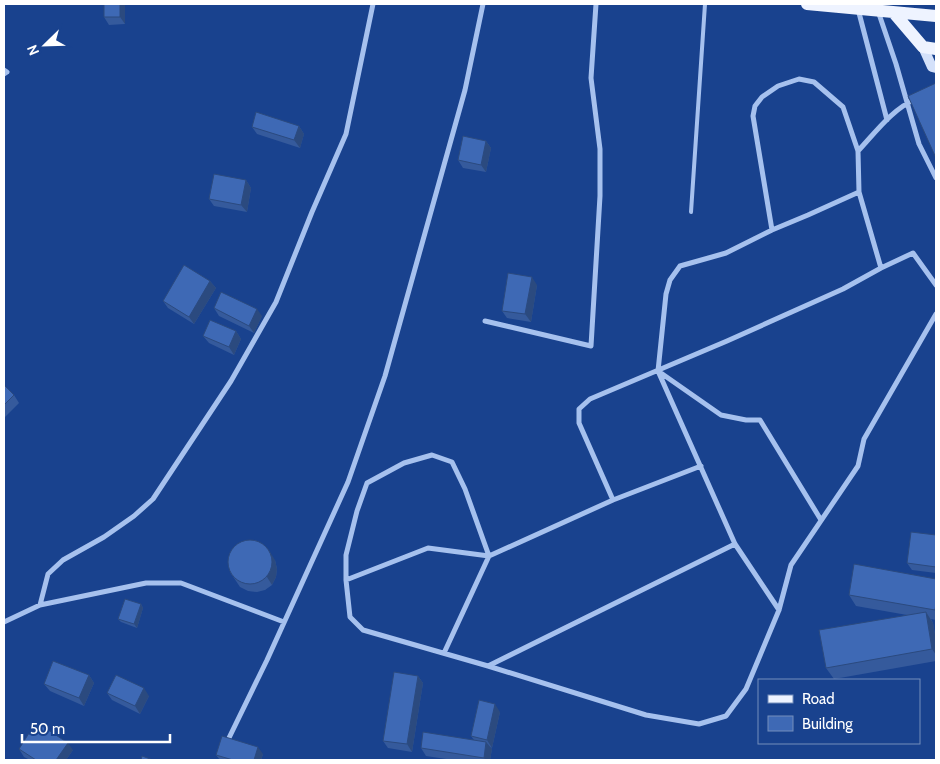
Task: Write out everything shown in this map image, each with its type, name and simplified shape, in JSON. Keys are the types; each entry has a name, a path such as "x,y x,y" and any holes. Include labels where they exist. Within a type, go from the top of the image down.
{"main road":[{"path":"807,4 936,16"},
{"path":"894,13 923,47 936,49"}],"street":[{"path":"40,605 48,574 63,560 104,537 134,516 153,499 231,381 276,302 346,134 373,4"},
{"path":"226,744 348,482 385,376 465,90 483,4"},
{"path":"484,321 591,346 600,196 600,149 592,78 596,4"},
{"path":"858,8 887,120"},
{"path":"878,10 919,144 936,178"},
{"path":"923,47 932,67 936,68"},
{"path":"772,230 753,116 756,106 762,97 778,86 799,79 814,82 843,108 858,151 859,192 881,268"},
{"path":"858,151 887,120 907,103 921,97"},
{"path":"779,610 735,544 658,371 666,294 670,280 680,266 726,253 772,230 859,192"},
{"path":"613,500 579,423 579,409 590,399 843,289 913,253 936,285"},
{"path":"444,653 489,556 465,489 452,462 432,454 404,463 368,483 357,511 346,555 346,580 350,617 363,630 646,715 699,724 726,716 746,688 779,610 790,565 858,466 864,439 936,314"},
{"path":"658,371 721,415 746,420 760,420 821,520"},
{"path":"346,580 428,548 489,556 613,500 701,466"},
{"path":"488,666 735,544"},
{"path":"4,622 40,605 146,583 181,583 284,622"}],"lane":[{"path":"691,212 705,4"}],"building":[{"path":"104,4 120,4 120,17 104,17"},
{"path":"936,83 936,158 908,96"},
{"path":"256,112 299,126 294,140 252,127"},
{"path":"463,136 486,141 481,165 458,160"},
{"path":"214,174 246,180 241,205 209,199"},
{"path":"184,265 210,281 189,317 163,301"},
{"path":"508,273 532,277 525,314 502,311"},
{"path":"221,292 257,309 249,326 214,308"},
{"path":"210,320 236,331 229,347 203,336"},
{"path":"4,385 14,395 4,405"},
{"path":"911,532 936,535 936,567 907,563"},
{"path":"254,540 266,546 271,553 271,571 266,578 259,583 246,584 234,578 229,571 228,558 234,546 241,541"},
{"path":"854,564 936,579 935,610 849,595"},
{"path":"125,599 141,604 134,624 118,619"},
{"path":"926,612 932,649 826,668 819,630"},
{"path":"53,661 89,675 79,698 44,684"},
{"path":"394,672 418,676 407,744 383,741"},
{"path":"116,675 144,688 135,706 107,693"},
{"path":"479,700 495,704 487,740 471,736"},
{"path":"36,722 68,743 56,760 36,760 19,749"},
{"path":"423,732 486,742 484,758 421,748"},
{"path":"222,736 258,747 254,760 233,760 216,755"},
{"path":"142,756 153,760 141,760"}]}
